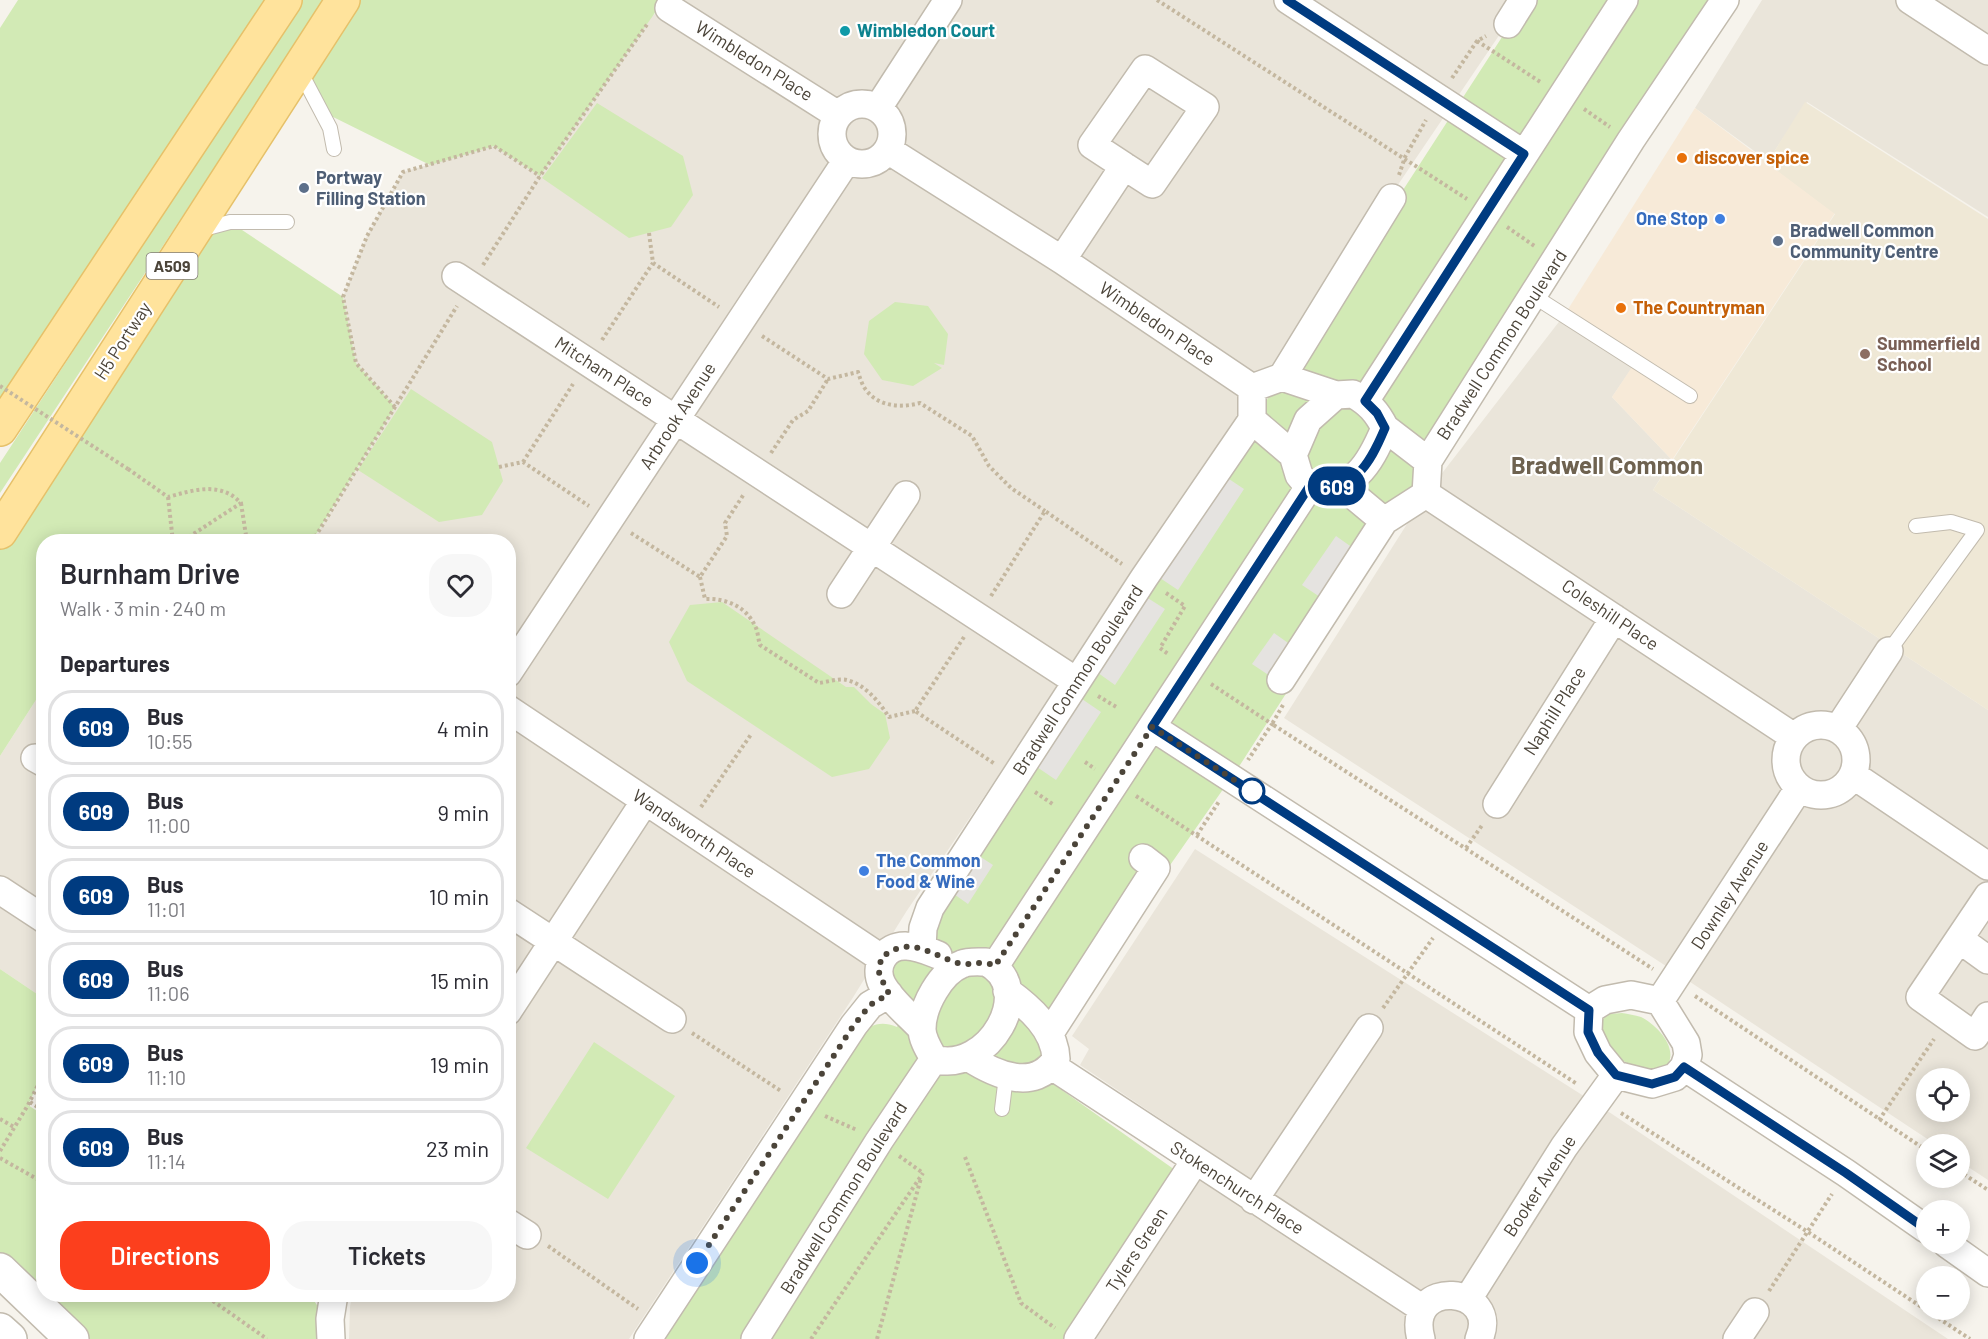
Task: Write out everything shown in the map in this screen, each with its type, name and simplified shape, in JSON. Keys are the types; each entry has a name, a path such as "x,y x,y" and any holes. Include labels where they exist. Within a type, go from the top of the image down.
{"main road":[{"name":"A509","path":"0,429 285,0"},
{"name":"H5 Portway","path":"0,532 343,0"}],"street":[{"path":"878,108 948,0"},
{"path":"1287,0 1524,154"},
{"path":"1508,24 1523,0"},
{"path":"1365,401 1624,0"},
{"name":"Bradwell Common Boulevard","path":"1426,494 1428,461 1631,140 1725,0"},
{"path":"1910,0 1988,51"},
{"name":"Wimbledon Place","path":"669,8 838,115"},
{"path":"867,104 878,108 891,125 892,136 888,150 876,160 866,164 856,164 847,160 837,151 832,140 832,127 838,115 847,108 857,105 867,104"},
{"name":"Wimbledon Place","path":"888,150 1062,260 1252,388"},
{"name":"Arbrook Avenue","path":"516,661 847,160"},
{"path":"1062,260 1124,166"},
{"path":"1385,428 1374,453 1360,473 1341,485 1326,489 1309,487 1299,475 1293,455 1252,420 1252,388 1282,377 1392,198"},
{"name":"Mitcham Place","path":"456,276 1077,681"},
{"path":"1282,377 1336,395 1353,394 1365,401 1377,413 1385,428 1428,461"},
{"path":"1293,455 1308,420 1336,395"},
{"name":"Bradwell Common Boulevard","path":"922,949 923,928 930,908 1144,578 1252,420"},
{"path":"1341,485 1384,521"},
{"path":"995,966 1309,487"},
{"path":"1284,688 1384,521 1426,494"},
{"name":"Coleshill Place","path":"1426,494 1794,737"},
{"path":"841,594 906,495"},
{"name":"Naphill Place","path":"1497,804 1614,618"},
{"path":"1838,729 1889,651"},
{"name":"Wandsworth Place","path":"516,714 881,958"},
{"path":"1815,725 1827,725 1847,736 1854,747 1856,759 1853,775 1846,785 1835,792 1823,795 1811,794 1798,788 1788,773 1785,761 1787,749 1794,737 1803,729 1815,725"},
{"path":"1152,727 1589,1010"},
{"path":"1853,775 1988,866"},
{"name":"Downley Avenue","path":"1667,992 1798,788"},
{"path":"516,999 645,801"},
{"path":"1050,1033 1156,868 1143,858"},
{"path":"0,890 36,914"},
{"path":"1988,896 1920,997 1975,1036 1988,1016"},
{"path":"516,917 672,1019"},
{"path":"1959,939 1988,960"},
{"path":"922,1029 889,994 879,974 881,958 897,947 905,945 961,964 986,962 995,966 1005,981 1006,1013 1000,1027 981,1050 968,1057 949,1061 934,1059 928,1050 922,1029 925,1011 937,984 961,964"},
{"path":"968,1057 983,1067 1006,1076 1031,1078 1052,1066 1056,1053 1050,1033 1026,1005 1007,991"},
{"path":"1667,992 1686,1043 1688,1055 1684,1067 1675,1077 1652,1084 1616,1075 1598,1053 1588,1032 1589,1010 1605,1000 1667,992"},
{"path":"653,1331 854,1025 870,1005 889,994"},
{"path":"1254,1200 1369,1028"},
{"name":"Bradwell Common Boulevard","path":"755,1339 879,1141 934,1059"},
{"name":"Stokenchurch Place","path":"1052,1066 1423,1309"},
{"path":"1684,1067 1846,1173 1916,1222"},
{"name":"Booker Avenue","path":"1468,1299 1564,1147 1616,1075"},
{"name":"Tylers Green","path":"1070,1336 1195,1161"},
{"path":"1961,1254 1988,1273"},
{"path":"0,1270 72,1339"},
{"path":"1421,1339 1418,1329 1423,1309 1439,1296 1448,1294 1468,1299 1475,1306 1482,1326 1479,1339"},
{"path":"331,1339 332,1302"},
{"path":"1737,1339 1755,1312"},
{"path":"0,1330 10,1339"}],"lane":[{"path":"299,69 330,128 334,149"},
{"path":"194,232 230,222 287,222"},
{"path":"1532,295 1690,396"},
{"path":"1889,651 1977,530 1951,522 1916,526"},
{"path":"1002,1109 1006,1076"}],"path":[{"path":"1157,0 1405,158 1556,261"},
{"path":"395,407 356,363 343,297 367,236 403,172 494,146 540,176"},
{"path":"700,577 727,536 725,523 793,420 808,411 828,379 858,372 866,390 883,404 905,407 920,403 972,436 989,466 1011,488 1045,511"},
{"path":"0,386 168,497 213,488 225,491 241,503 246,534"},
{"path":"499,466 524,462 700,577 705,599 728,600 744,612 755,625 760,645 819,684 846,680 863,688 879,702 889,717 915,711"},
{"path":"168,497 172,534"},
{"path":"193,534 241,503"},
{"path":"1144,578 1185,606 1160,648"},
{"path":"1207,681 1667,992 1916,1144"},
{"path":"1272,724 1284,688"},
{"path":"687,828 752,733"},
{"path":"1085,762 1197,835"},
{"path":"1369,1028 1447,918"},
{"path":"1879,1120 1948,1017"},
{"path":"672,1019 791,1097"},
{"path":"0,1151 36,1090"},
{"path":"30,1102 36,1106"},
{"path":"0,1119 14,1127"},
{"path":"965,1157 1022,1303 1070,1336"},
{"path":"0,1158 36,1178"},
{"path":"812,1339 923,1173 877,1339"},
{"path":"1755,1312 1846,1173"},
{"path":"1970,1178 1988,1190"},
{"path":"518,1229 536,1238 653,1331"},
{"path":"214,1302 267,1339"}],"shaded area":[{"path":"664,0 1523,0 906,912 852,999 629,1339 349,1339 351,1302 516,1302 516,534 317,534 395,407 356,363 343,297 367,236 403,172 494,146 656,13"},
{"path":"1762,0 1988,0 1988,217 1807,102 1768,161 1695,108"},
{"name":"Summerfield School","path":"1805,102 1988,219 1988,710 1653,490 1835,214 1767,163"},
{"path":"1695,108 1835,213 1672,460 1612,397 1632,367 1605,348 1565,314"},
{"path":"1565,314 1632,368 1612,397 1672,460 1653,490 1988,710 1988,1180 1970,1168 1970,1134 1920,1134 1284,718 1426,494"},
{"path":"1223,475 1244,489 1178,590 1157,576"},
{"path":"1336,536 1353,548 1320,597 1302,585"},
{"path":"1143,595 1165,609 1115,685 1094,670"},
{"path":"1274,633 1291,645 1270,676 1252,664"},
{"path":"1079,697 1101,712 1056,780 1034,765"},
{"path":"36,700 36,993 0,969 0,756"},
{"path":"1195,849 1612,1114 1916,1318 1916,1320 1920,1320 1948,1339 1096,1339 1216,1156 1080,1065 1089,1049 1072,1036"},
{"path":"976,854 993,865 968,904 951,892"}],"green space":[{"path":"18,0 270,0 0,406 0,28"},
{"path":"303,0 325,0 0,493 0,463"},
{"path":"343,0 664,0 540,176 494,146 430,165 319,110 299,69"},
{"path":"1526,0 1733,0 1240,765 1043,1047 1045,1051 1032,1069 1175,1170 1066,1339 660,1339 858,1035 876,1025 886,1024 897,1027 910,1002 888,973 1282,377"},
{"path":"597,103 683,156 693,195 671,227 629,238 542,178"},
{"path":"230,222 343,297 356,363 395,407 316,534 36,534 36,700 0,756 0,532 194,232"},
{"path":"895,302 928,306 948,334 944,365 934,363 942,368 913,386 882,380 864,354 869,321"},
{"path":"411,389 492,442 503,481 482,515 439,522 358,470"},
{"path":"722,602 846,687 854,687 885,714 890,738 869,769 832,777 687,681 669,642 690,605"},
{"path":"0,969 36,993 36,1088 28,1105 36,1110 36,1302 315,1302 319,1308 321,1339 72,1339 0,1270"},
{"path":"1622,1013 1641,1017 1659,1031 1670,1052 1667,1066 1650,1070 1636,1068 1618,1058 1605,1046 1600,1026 1603,1019 1609,1014"},
{"path":"594,1042 675,1096 608,1199 526,1148"}],"bus line":[{"name":"609","path":"1287,0 1524,154 1365,401 1377,413 1385,428 1374,453 1360,473 1341,485 1326,489 1309,487 1152,727 1589,1010 1588,1032 1598,1053 1616,1075 1652,1084 1675,1077 1684,1067 1846,1173 1916,1222"}],"place":[{"name":"Wimbledon Court","path":"845,31"},
{"name":"discover spice","path":"1682,158"},
{"name":"Portway Filling Station","path":"304,188"},
{"name":"One Stop","path":"1720,219"},
{"name":"Bradwell Common Community Centre","path":"1778,241"},
{"name":"The Countryman","path":"1621,308"},
{"name":"Summerfield School","path":"1865,354"},
{"name":"The Common Food & Wine","path":"864,871"}],"district":[{"name":"Bradwell Common","path":"1607,466"}],"route":[{"path":"697,1263 863,1012 889,994 879,974 881,958 897,947 905,945 961,964 986,962 995,966 1152,727 1252,791"}]}
